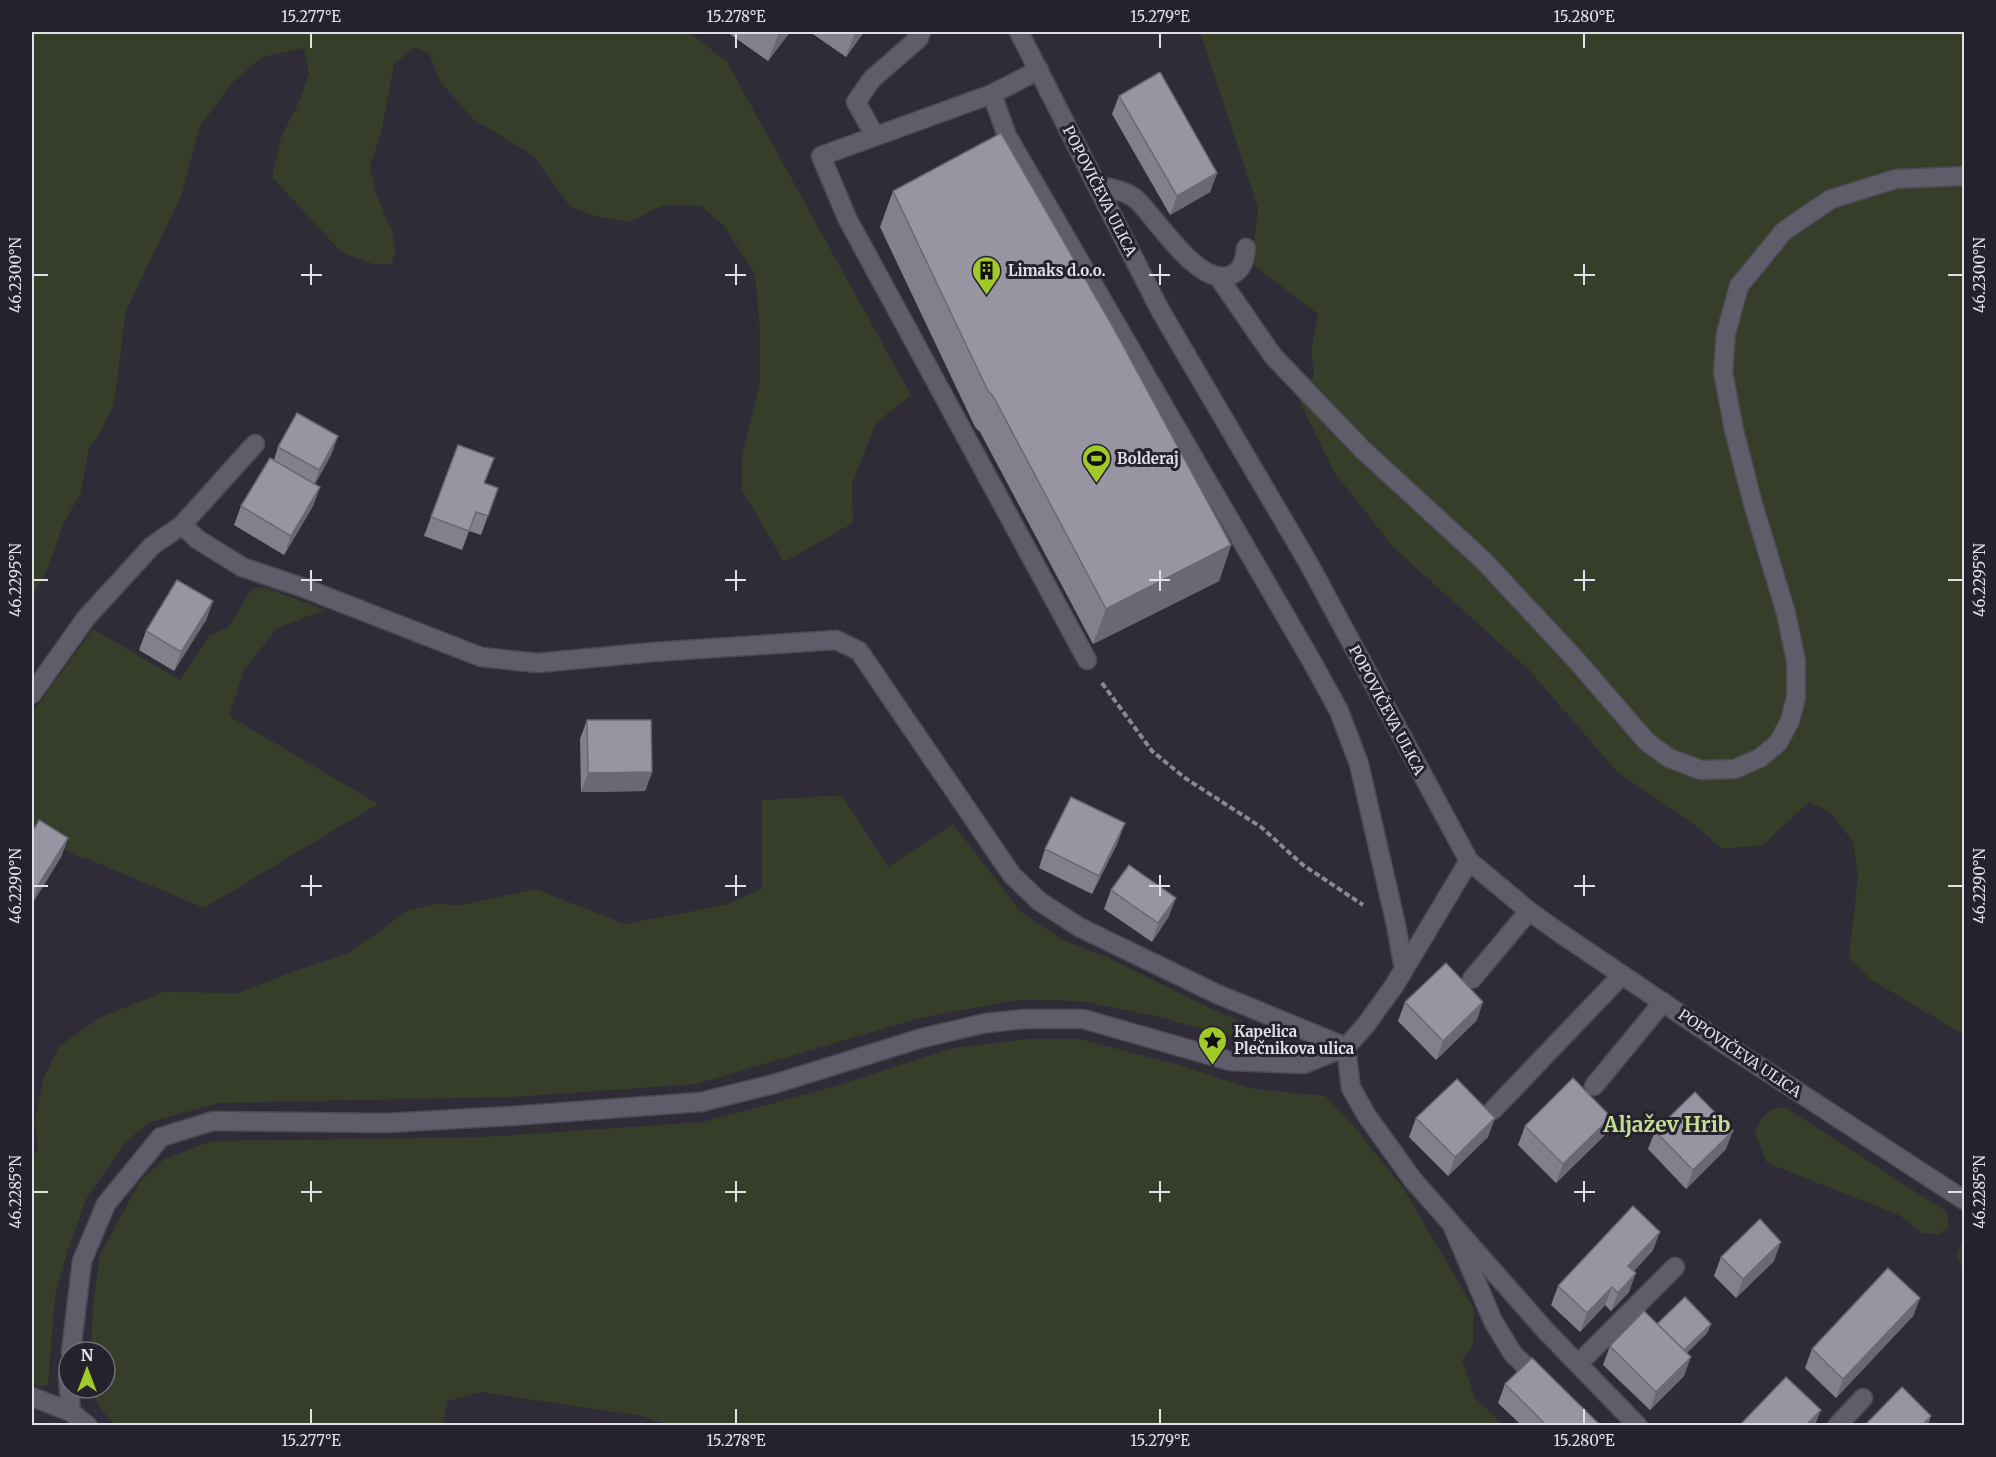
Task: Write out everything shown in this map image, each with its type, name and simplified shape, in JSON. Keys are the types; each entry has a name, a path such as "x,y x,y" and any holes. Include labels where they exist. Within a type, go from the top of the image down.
{"street":[{"path":"875,136 856,102 872,80 919,38 921,32"},
{"name":"POPOVIČEVA ULICA","path":"1019,32 1160,310 1308,564 1469,861 1529,911 1663,1002 1965,1200"},
{"path":"1039,70 992,94 820,156 847,218 1087,660"},
{"path":"992,94 1007,136 1339,711 1359,764 1404,969"},
{"path":"1098,186 1115,189 1136,199 1175,246 1208,273 1219,278 1273,356 1363,450 1484,561 1576,660 1647,742 1669,758 1701,770 1734,768 1760,758 1778,743 1790,722 1796,697 1796,661 1786,613 1753,504 1734,430 1724,372 1726,333 1739,286 1784,231 1831,199 1896,179 1965,176"},
{"path":"1219,278 1237,272 1244,261 1246,248"},
{"path":"32,694 86,618 152,546 182,525 255,444"},
{"path":"182,525 197,539 242,567 304,588 481,657 537,663 654,652 836,640 859,651 1012,875 1039,901 1078,927 1207,988 1346,1047"},
{"path":"72,1340 82,1261 106,1204 161,1137 213,1121 386,1123 701,1102 774,1084 922,1038 986,1023 1026,1019 1083,1019 1230,1061 1304,1064 1346,1047 1365,1026 1404,969 1469,861"},
{"path":"1472,979 1529,911"},
{"path":"1493,1110 1623,975"},
{"path":"1594,1086 1663,1002"},
{"path":"1346,1047 1351,1088 1367,1116 1413,1180 1545,1330 1638,1425"},
{"path":"1451,1223 1493,1321 1513,1354 1548,1387"},
{"path":"1578,1364 1675,1267"},
{"path":"32,1397 71,1412 88,1425"},
{"path":"1837,1425 1863,1398"},
{"path":"70,1400 71,1412"}],"path":[{"path":"1087,660 1116,704 1152,751 1185,778 1261,827 1327,882 1396,925"}],"green space":[{"path":"32,32 689,32 727,62 911,395 876,423 852,484 853,523 784,562 742,490 742,456 760,382 760,331 755,274 724,226 701,206 663,205 630,222 599,217 570,207 534,156 473,119 441,83 429,54 415,47 394,64 381,134 370,165 375,191 393,234 396,251 391,264 373,264 342,253 272,177 281,137 297,106 309,74 304,48 262,57 232,83 199,128 182,194 126,311 114,404 99,435 89,448 81,492 64,523 47,570 32,597"},
{"path":"1200,32 1964,32 1964,1035 1870,979 1849,957 1858,877 1853,842 1829,811 1809,802 1763,845 1722,849 1695,825 1617,772 1529,670 1394,548 1334,472 1300,402 1314,373 1311,352 1318,314 1252,264 1258,208"},
{"path":"264,587 325,610 277,628 244,670 229,716 378,804 204,908 86,858 80,858 32,829 32,713 93,629 180,680 210,635 227,628 252,589"},
{"path":"842,795 888,867 953,824 1021,912 1063,940 1106,957 1212,1009 1268,1033 1259,1039 1224,1035 1156,1016 1081,1001 1018,1000 919,1018 697,1084 513,1097 218,1103 148,1123 125,1143 86,1199 55,1296 48,1385 38,1387 32,1381 32,1160 38,1148 35,1121 43,1080 59,1046 101,1017 164,992 238,993 348,953 404,912 434,904 462,905 535,889 625,924 725,905 762,889 762,800"},
{"path":"1029,1039 1080,1039 1179,1065 1249,1088 1325,1096 1352,1124 1404,1189 1474,1309 1473,1346 1462,1360 1475,1398 1503,1425 670,1426 642,1416 481,1392 447,1401 443,1425 116,1426 101,1409 96,1400 117,1400 117,1340 92,1340 93,1305 100,1255 139,1183 164,1159 212,1141 484,1137 702,1122 829,1088 953,1048"},
{"path":"1785,1107 1947,1212 1949,1227 1939,1234 1922,1233 1899,1215 1767,1163 1755,1133 1766,1114"},
{"path":"1964,1237 1964,1273 1956,1255"}],"building":[{"path":"1160,72 1217,173 1177,196 1119,96"},
{"path":"1001,133 1114,329 1231,545 1106,609 993,396 988,391 893,191"},
{"path":"297,413 338,436 319,470 278,447"},
{"path":"458,445 494,458 484,483 498,488 488,516 476,512 469,531 431,517"},
{"path":"270,458 320,487 291,536 241,506"},
{"path":"177,580 213,601 181,652 146,631"},
{"path":"587,720 651,720 652,772 588,773"},
{"path":"1071,797 1125,823 1099,876 1045,849"},
{"path":"39,820 68,838 37,887 32,884 32,833"},
{"path":"1129,865 1176,898 1158,923 1111,890"},
{"path":"1446,963 1483,1002 1443,1041 1405,1002"},
{"path":"1573,1078 1611,1117 1563,1164 1525,1126"},
{"path":"1457,1079 1495,1118 1455,1157 1416,1118"},
{"path":"1695,1092 1733,1131 1693,1170 1655,1131"},
{"path":"1633,1206 1660,1232 1628,1266 1636,1273 1618,1293 1612,1287 1587,1313 1558,1286"},
{"path":"1760,1219 1781,1242 1743,1279 1721,1257"},
{"path":"1888,1268 1920,1298 1843,1379 1812,1349"},
{"path":"1685,1297 1711,1324 1684,1350 1657,1324"},
{"path":"1644,1311 1691,1357 1656,1392 1610,1346"},
{"path":"1532,1358 1600,1425 1546,1425 1505,1384"},
{"path":"1786,1377 1821,1410 1806,1425 1740,1425"},
{"path":"1902,1387 1931,1416 1922,1425 1866,1424"}],"place":[{"name":"Limaks d.o.o.","path":"987,296"},
{"name":"Bolderaj","path":"1096,484"},
{"name":"Kapelica Plečnikova ulica","path":"1213,1066"}],"district":[{"name":"Aljažev Hrib","path":"1667,1124"}]}
